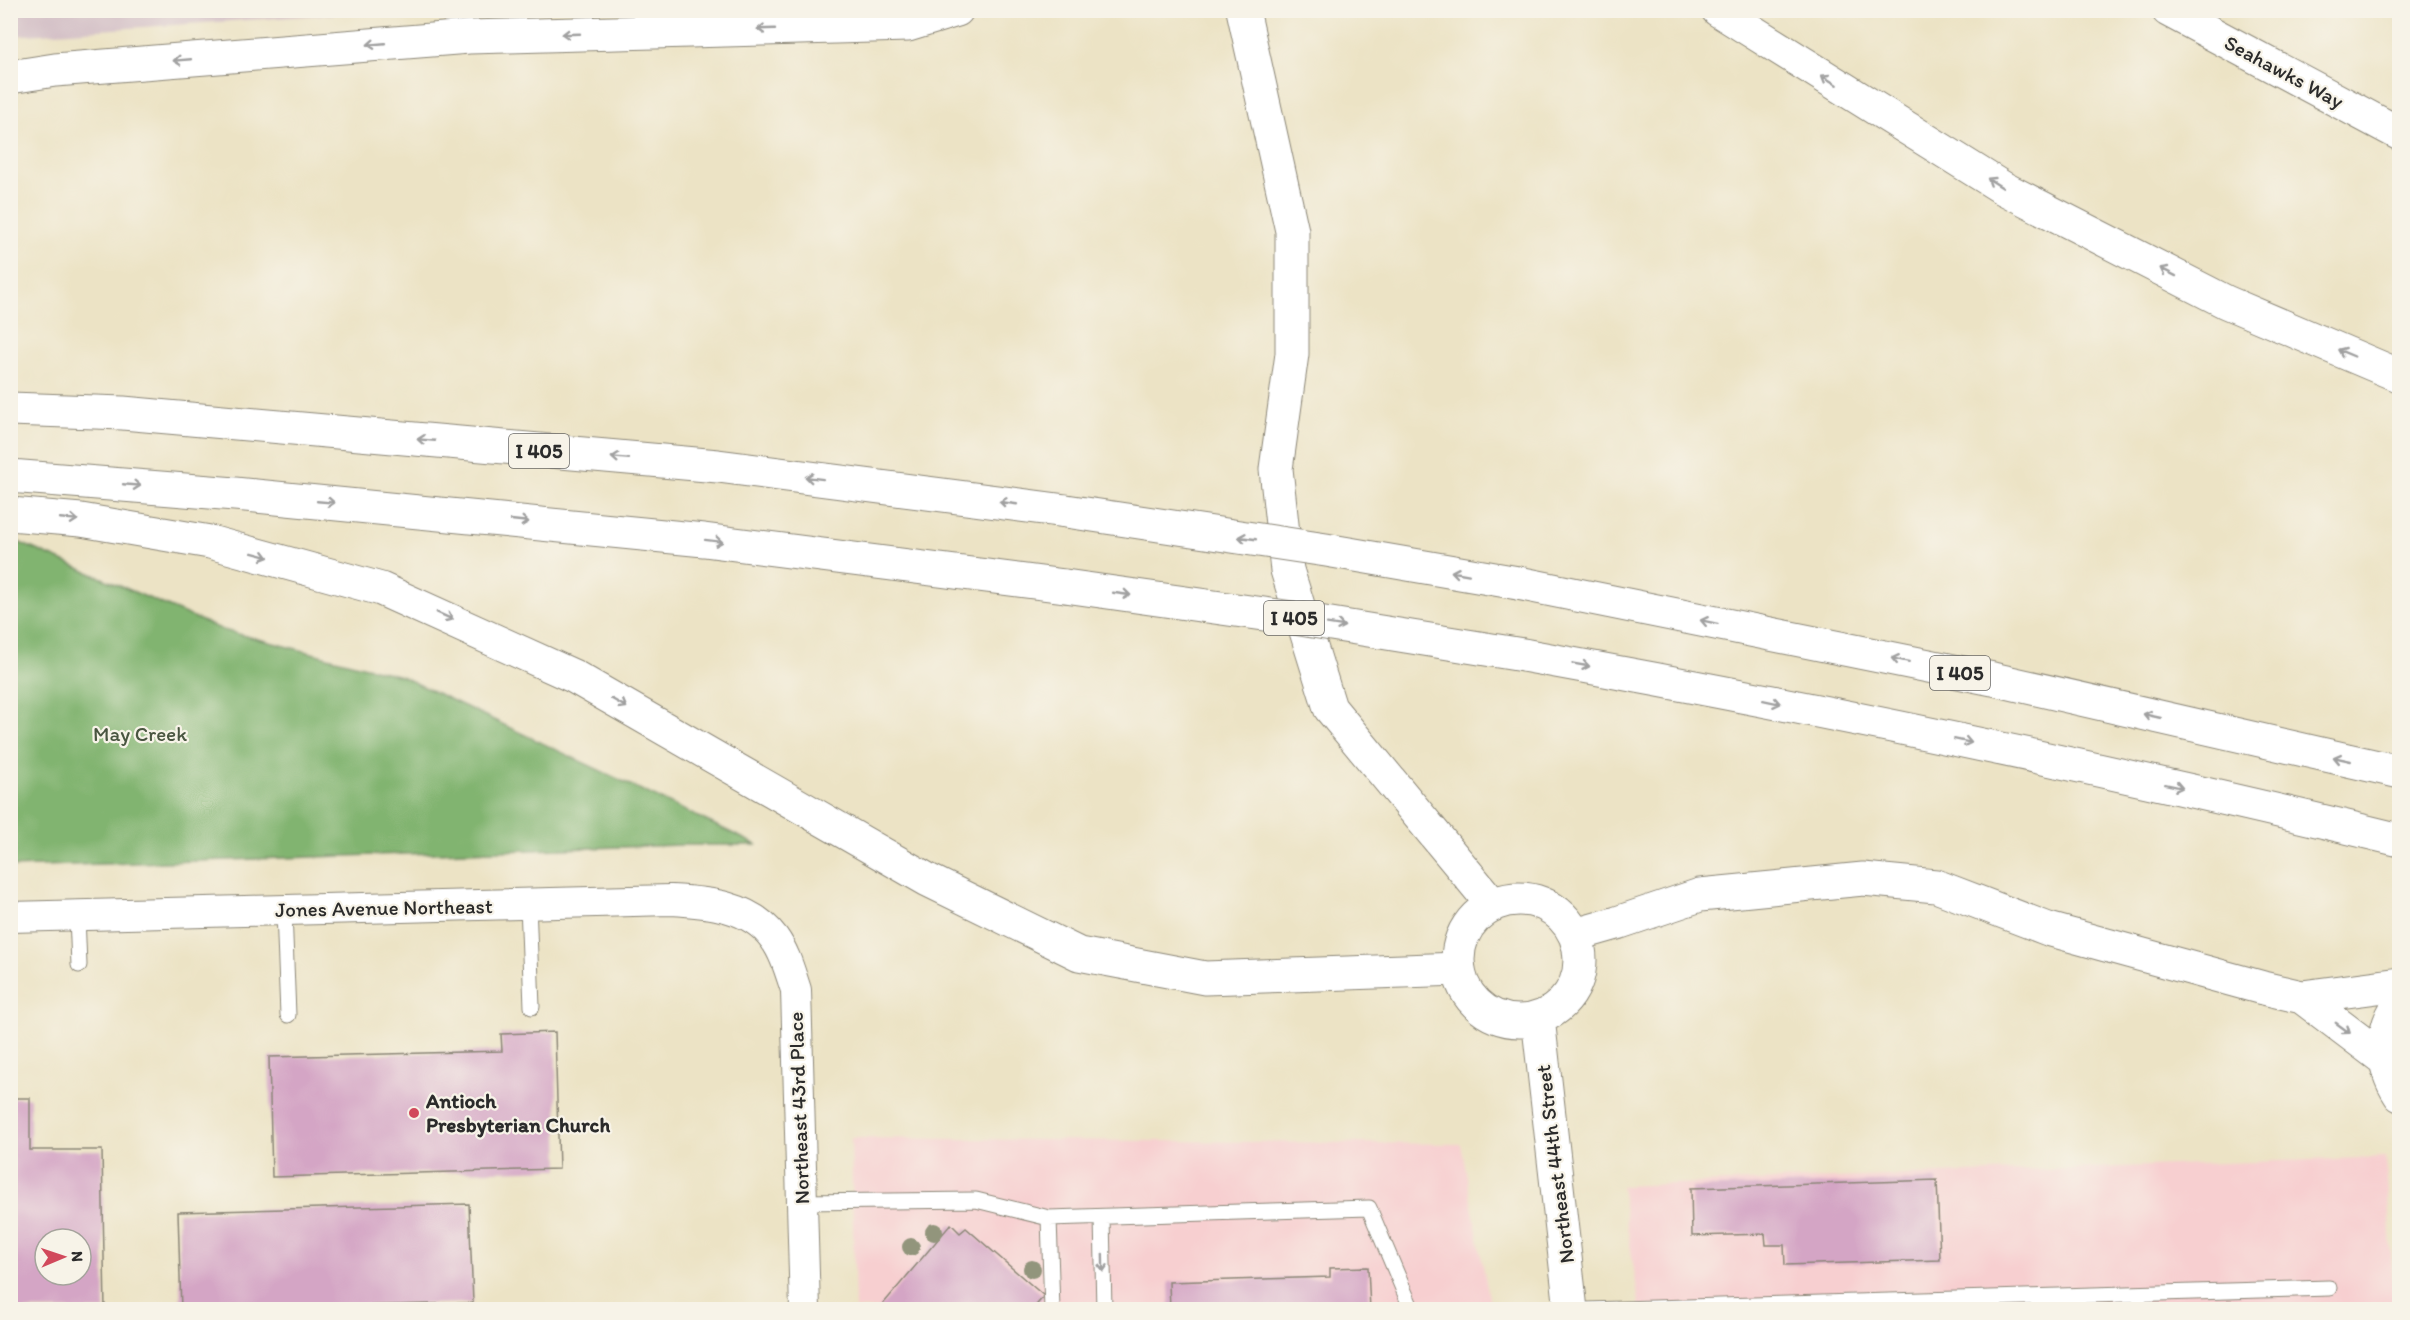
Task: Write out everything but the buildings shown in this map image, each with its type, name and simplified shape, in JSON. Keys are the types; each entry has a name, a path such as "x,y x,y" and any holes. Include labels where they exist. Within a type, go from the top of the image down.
{"main road":[{"path":"10,77 67,69 469,37 908,25 957,10"},
{"path":"1243,10 1292,231 1292,354 1276,469 1287,570 1330,708 1493,905"},
{"path":"1718,10 2003,188 2226,302 2400,376"},
{"name":"Seahawks Way","path":"2168,10 2400,134"},
{"name":"I 405","path":"10,409 123,413 718,466 1066,511 1326,550 1518,583 1993,679 2400,772"},
{"name":"I 405","path":"10,476 247,495 692,539 1065,586 1300,619 1523,655 1676,683 2210,794 2400,840"},
{"path":"10,514 81,520 210,542 381,589 494,638 573,676 928,880 1079,954 1206,978 1459,969"},
{"path":"1575,935 1700,895 1863,879 1936,886 2048,929 2302,997 2400,984"},
{"path":"1512,899 1531,900 1549,906 1565,919 1575,935 1580,955 1578,975 1570,994 1557,1009 1538,1018 1517,1021 1497,1017 1479,1006 1466,989 1459,969 1459,950 1465,931 1477,916 1493,905 1512,899"},
{"path":"2302,997 2384,1059"},
{"path":"2400,1003 2392,1014 2385,1036 2384,1059 2391,1081 2400,1095"},
{"name":"Northeast 44th Street","path":"1538,1018 1571,1310"}],"street":[{"name":"Jones Avenue Northeast","path":"10,917 702,901 729,907 754,920"},
{"name":"Northeast 43rd Place","path":"754,920 773,936 786,959 796,990 805,1310"}],"lane":[{"path":"528,904 532,1007"},
{"path":"284,910 288,1015"},
{"path":"77,916 79,964"},
{"path":"802,1202 976,1200 1049,1218 1370,1208 1412,1310"},
{"path":"1102,1216 1104,1310"},
{"path":"1049,1218 1052,1310"},
{"path":"1587,1310 2329,1288"}],"shaded area":[{"path":"11,10 381,10 381,11 11,36"},
{"path":"851,1138 1461,1144 1491,1309 855,1309"},
{"path":"2386,1157 2394,1309 1640,1309 1621,1186"}],"green space":[{"name":"May Creek","path":"11,539 223,630 401,676 757,845 681,845 11,867"}],"place":[{"name":"Antioch Presbyterian Church","path":"414,1113"}]}
